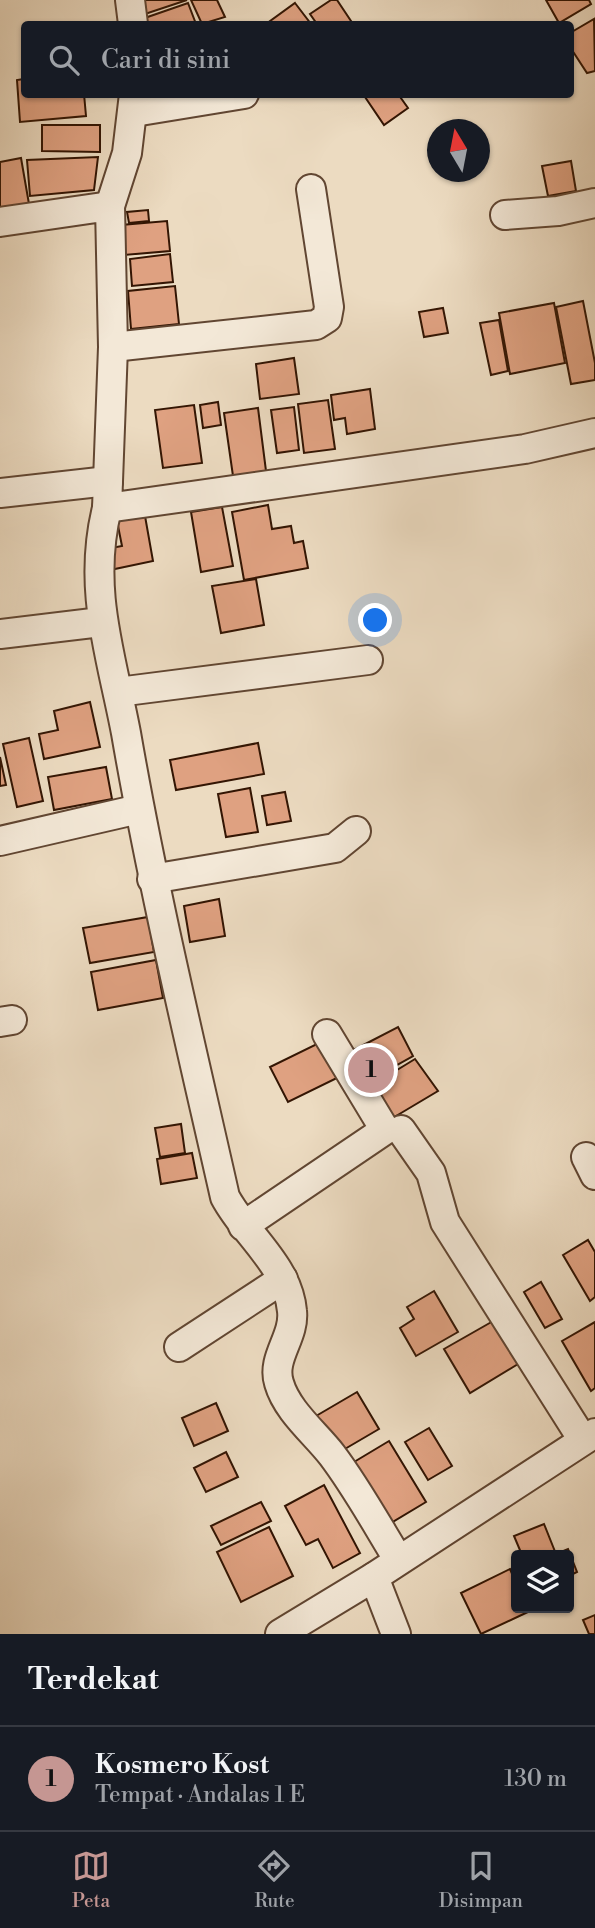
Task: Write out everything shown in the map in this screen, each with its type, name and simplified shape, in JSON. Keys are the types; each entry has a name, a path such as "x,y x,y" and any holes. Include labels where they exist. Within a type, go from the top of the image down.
{"street":[{"path":"130,0 133,21"},
{"path":"195,98 134,103 127,153 110,206 113,347 108,494 100,538 97,578 101,622 118,692 152,879 225,1197 283,1279 292,1308 293,1324 278,1361 279,1384 288,1402 333,1457 398,1559"},
{"path":"113,347 316,325 327,318 329,307 311,189"},
{"path":"505,215 558,211 595,203"},
{"path":"0,222 110,206"},
{"path":"0,493 108,494 525,449 595,432"},
{"path":"0,634 101,622"},
{"path":"118,692 368,660"},
{"path":"0,841 139,809"},
{"path":"152,879 335,848 356,831"},
{"path":"243,1226 386,1130 327,1034"},
{"path":"280,1634 310,1626 398,1559 589,1436 445,1222 431,1173 401,1130"},
{"path":"179,1347 283,1279"},
{"path":"374,1577 396,1634"}],"building":[{"path":"134,0 187,0 139,16"},
{"path":"191,0 217,0 225,17 201,21"},
{"path":"331,0 337,0 351,21 315,21 310,14"},
{"path":"546,0 589,0 591,4 558,21"},
{"path":"188,3 195,21 139,21"},
{"path":"295,3 309,21 270,21"},
{"path":"594,19 595,71 587,73 574,53 574,31"},
{"path":"21,79 21,98 84,98 86,116 20,122 17,80"},
{"path":"366,98 401,98 408,108 384,125"},
{"path":"42,125 100,125 100,152 42,151"},
{"path":"98,157 94,190 30,196 27,160"},
{"path":"21,158 29,204 0,209 0,162"},
{"path":"571,161 576,191 548,196 542,166"},
{"path":"148,210 149,221 129,223 127,212"},
{"path":"167,221 170,251 124,255 121,225"},
{"path":"170,254 173,282 132,286 130,259"},
{"path":"175,286 179,324 131,329 128,291"},
{"path":"583,301 595,363 595,380 571,384 556,307"},
{"path":"554,303 565,363 510,374 499,313"},
{"path":"443,308 448,333 424,337 419,312"},
{"path":"499,320 508,371 491,375 480,323"},
{"path":"294,358 299,394 260,399 256,364"},
{"path":"370,389 375,429 347,434 345,418 334,420 331,395"},
{"path":"328,400 335,449 304,453 298,404"},
{"path":"218,402 221,425 203,428 200,405"},
{"path":"194,405 202,463 163,468 155,410"},
{"path":"294,407 299,450 277,453 271,410"},
{"path":"258,408 266,471 233,476 224,413"},
{"path":"268,505 272,529 291,526 294,543 303,541 308,568 244,580 232,512"},
{"path":"222,507 233,566 201,572 191,512"},
{"path":"145,516 153,561 110,570 106,549 122,546 117,521"},
{"path":"256,579 264,625 221,633 212,586"},
{"path":"90,702 100,747 44,759 39,734 58,730 54,711"},
{"path":"29,738 43,801 17,807 3,744"},
{"path":"258,743 264,774 176,790 170,760"},
{"path":"0,757 6,785 0,786"},
{"path":"106,767 112,799 54,810 48,777"},
{"path":"250,788 258,832 226,837 218,794"},
{"path":"285,792 291,821 267,825 262,796"},
{"path":"219,899 225,936 190,942 184,906"},
{"path":"148,917 154,952 90,963 83,928"},
{"path":"156,960 163,998 98,1010 91,972"},
{"path":"398,1027 413,1056 363,1084 344,1055"},
{"path":"325,1040 343,1075 288,1102 270,1067"},
{"path":"415,1059 438,1091 386,1122 366,1089"},
{"path":"181,1124 185,1153 160,1157 155,1128"},
{"path":"192,1153 197,1178 161,1184 157,1159"},
{"path":"588,1240 595,1252 595,1297 590,1301 563,1255"},
{"path":"541,1282 562,1319 545,1328 524,1292"},
{"path":"434,1291 458,1332 416,1356 400,1328 414,1319 407,1307"},
{"path":"502,1316 528,1358 470,1393 444,1349"},
{"path":"595,1322 595,1388 591,1391 562,1341"},
{"path":"357,1392 379,1429 338,1453 316,1416"},
{"path":"216,1403 228,1431 194,1446 182,1418"},
{"path":"429,1428 452,1466 428,1480 405,1442"},
{"path":"389,1441 426,1502 381,1529 344,1468"},
{"path":"226,1452 238,1477 206,1492 194,1468"},
{"path":"324,1485 360,1553 333,1568 318,1539 306,1545 285,1506"},
{"path":"261,1502 271,1521 221,1545 211,1526"},
{"path":"544,1524 554,1550 520,1550 514,1536"},
{"path":"269,1527 293,1576 241,1602 217,1552"},
{"path":"510,1569 511,1613 526,1613 481,1634 461,1593"},
{"path":"595,1615 595,1634 589,1634 583,1620"}],"place":[{"name":"Kosmero Kost","path":"371,1070"}]}
